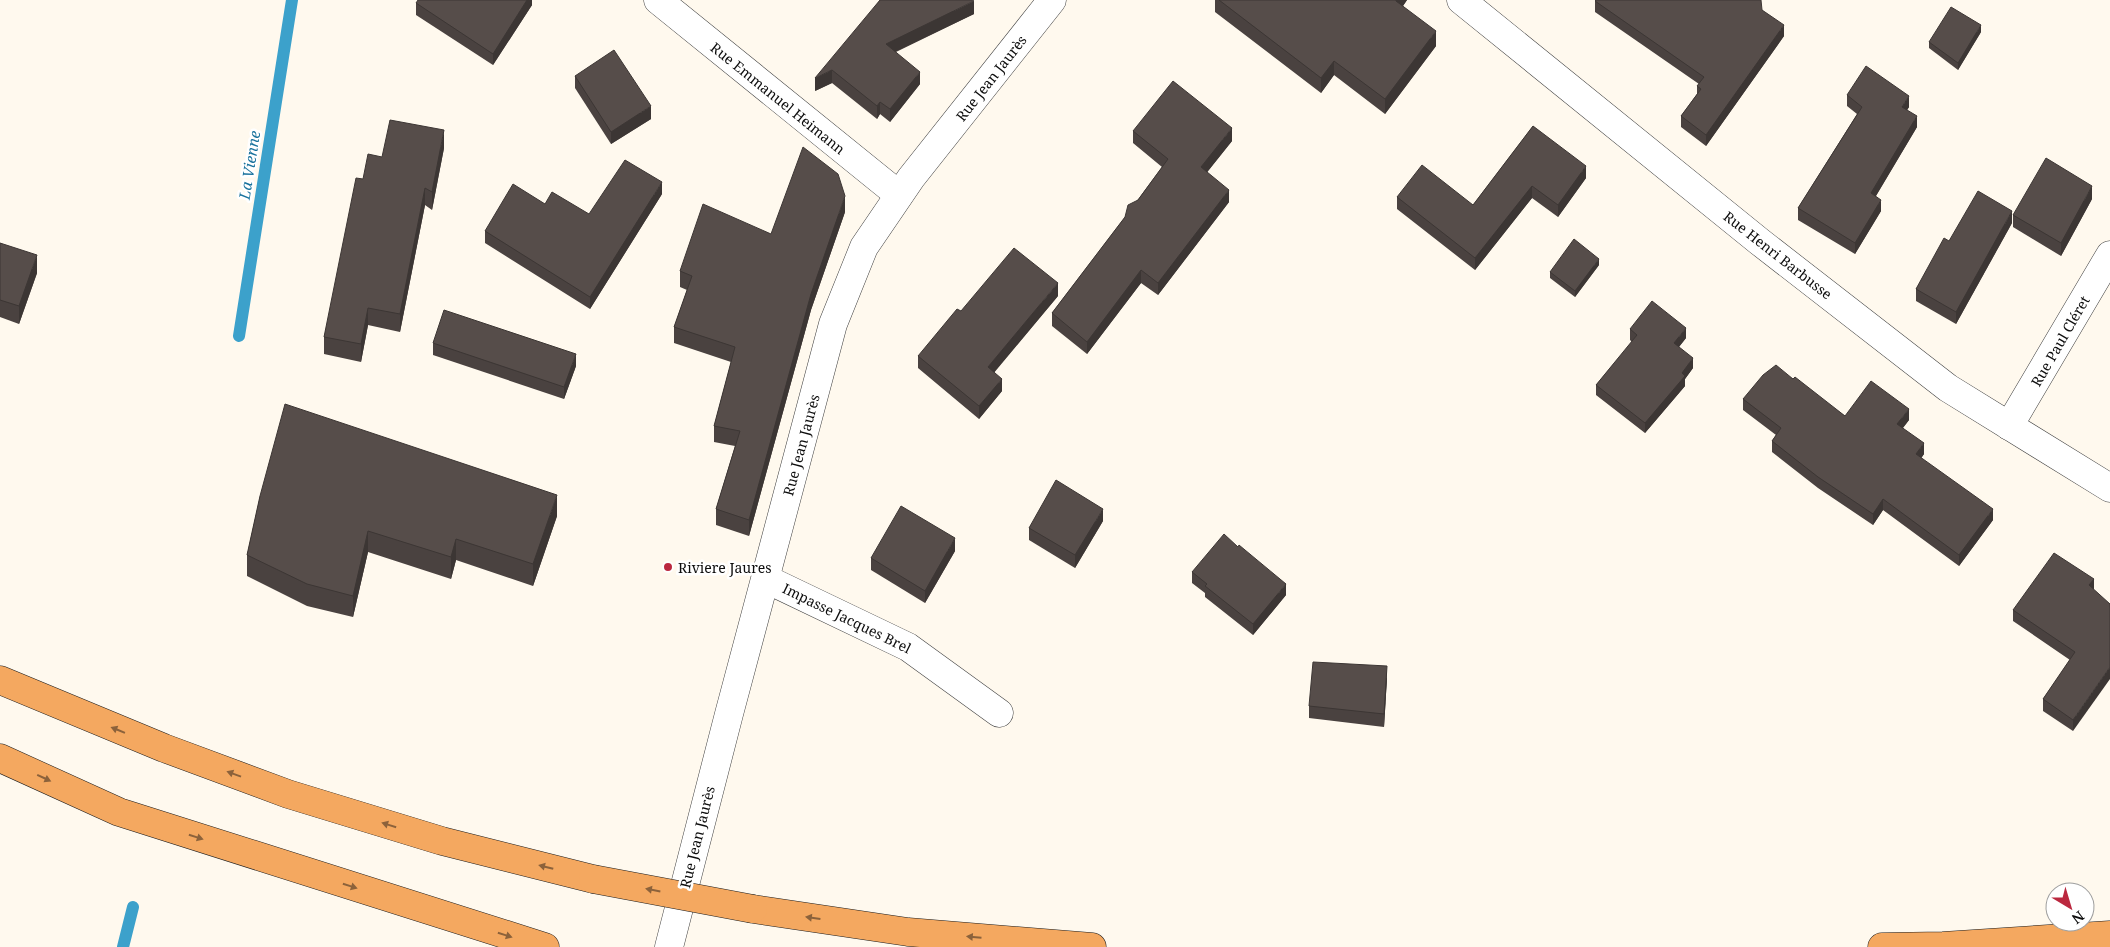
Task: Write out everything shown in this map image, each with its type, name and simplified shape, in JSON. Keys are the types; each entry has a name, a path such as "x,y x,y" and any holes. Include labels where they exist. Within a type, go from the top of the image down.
{"highway":[{"path":"0,680 164,748 288,794 442,841 593,878 753,909 908,932 1092,947"},
{"path":"0,758 119,812 541,946"},
{"path":"1882,947 1943,946 2110,935"}],"street":[{"name":"Rue Emmanuel Heimann","path":"658,0 899,195"},
{"name":"Rue Jean Jaurès","path":"669,947 833,324 864,247 899,195 1052,0"},
{"name":"Rue Henri Barbusse","path":"1461,0 1760,242 1948,388 2110,488"},
{"name":"Rue Paul Cléret","path":"2009,426 2110,255"},
{"name":"Impasse Jacques Brel","path":"766,578 908,647 999,713"}],"building":[{"path":"418,0 527,0 493,54 416,3"},
{"path":"880,0 974,1 886,44 920,72 890,109 880,102 877,106 832,70 815,78"},
{"path":"1219,0 1396,0 1436,31 1385,99 1334,61 1321,78"},
{"path":"1596,0 1761,0 1762,10 1784,25 1706,135 1681,116 1701,89 1697,86 1704,77"},
{"path":"1951,7 1981,25 1958,63 1929,42"},
{"path":"614,50 651,106 611,132 575,76"},
{"path":"1866,66 1909,96 1902,107 1917,116 1871,193 1881,200 1855,243 1798,208 1862,107 1847,95"},
{"path":"1173,81 1232,128 1201,167 1229,190 1158,283 1141,270 1087,342 1052,313 1125,217 1128,205 1138,200 1168,159 1133,131"},
{"path":"390,120 444,130 432,192 425,188 400,314 368,308 361,344 324,337 356,178 363,179 368,154 382,157"},
{"path":"1533,126 1586,166 1558,205 1532,186 1475,258 1397,197 1422,165 1473,205"},
{"path":"803,147 838,174 845,196 811,294 749,520 716,509 740,431 714,426 735,347 674,327 692,276 680,271 703,204 771,234"},
{"path":"2046,158 2092,186 2061,243 2013,215"},
{"path":"625,160 662,182 590,297 485,231 513,184 545,204 552,192 589,214"},
{"path":"1978,191 2012,211 1956,312 1916,289 1944,238 1949,241"},
{"path":"1574,239 1599,259 1575,291 1550,272"},
{"path":"0,243 37,255 19,306 0,300"},
{"path":"1014,248 1058,283 988,367 1002,379 979,406 918,356 957,309 961,311"},
{"path":"1652,301 1686,328 1674,343 1693,358 1682,373 1685,376 1645,423 1596,385 1637,335 1630,329"},
{"path":"444,310 576,354 564,387 433,343"},
{"path":"1776,365 1793,379 1795,377 1845,416 1871,381 1909,409 1897,424 1924,443 1916,454 1993,509 1959,555 1883,499 1873,514 1818,477 1772,441 1781,428 1743,399 1763,375"},
{"path":"285,404 557,495 533,564 456,539 451,557 368,531 353,596 307,584 247,555 260,496"},
{"path":"1056,480 1103,509 1075,555 1029,528"},
{"path":"901,506 955,538 925,591 871,558"},
{"path":"1224,534 1286,584 1253,624 1205,586 1207,584 1192,572"},
{"path":"2054,553 2094,579 2089,585 2110,604 2110,667 2073,720 2043,699 2075,652 2013,610"},
{"path":"1313,662 1387,666 1384,714 1309,706"}],"waterway":[{"name":"La Vienne","path":"239,336 292,0"},
{"name":"La Vienne","path":"123,947 133,907"}],"place":[{"name":"Riviere Jaures","path":"668,567"}]}
